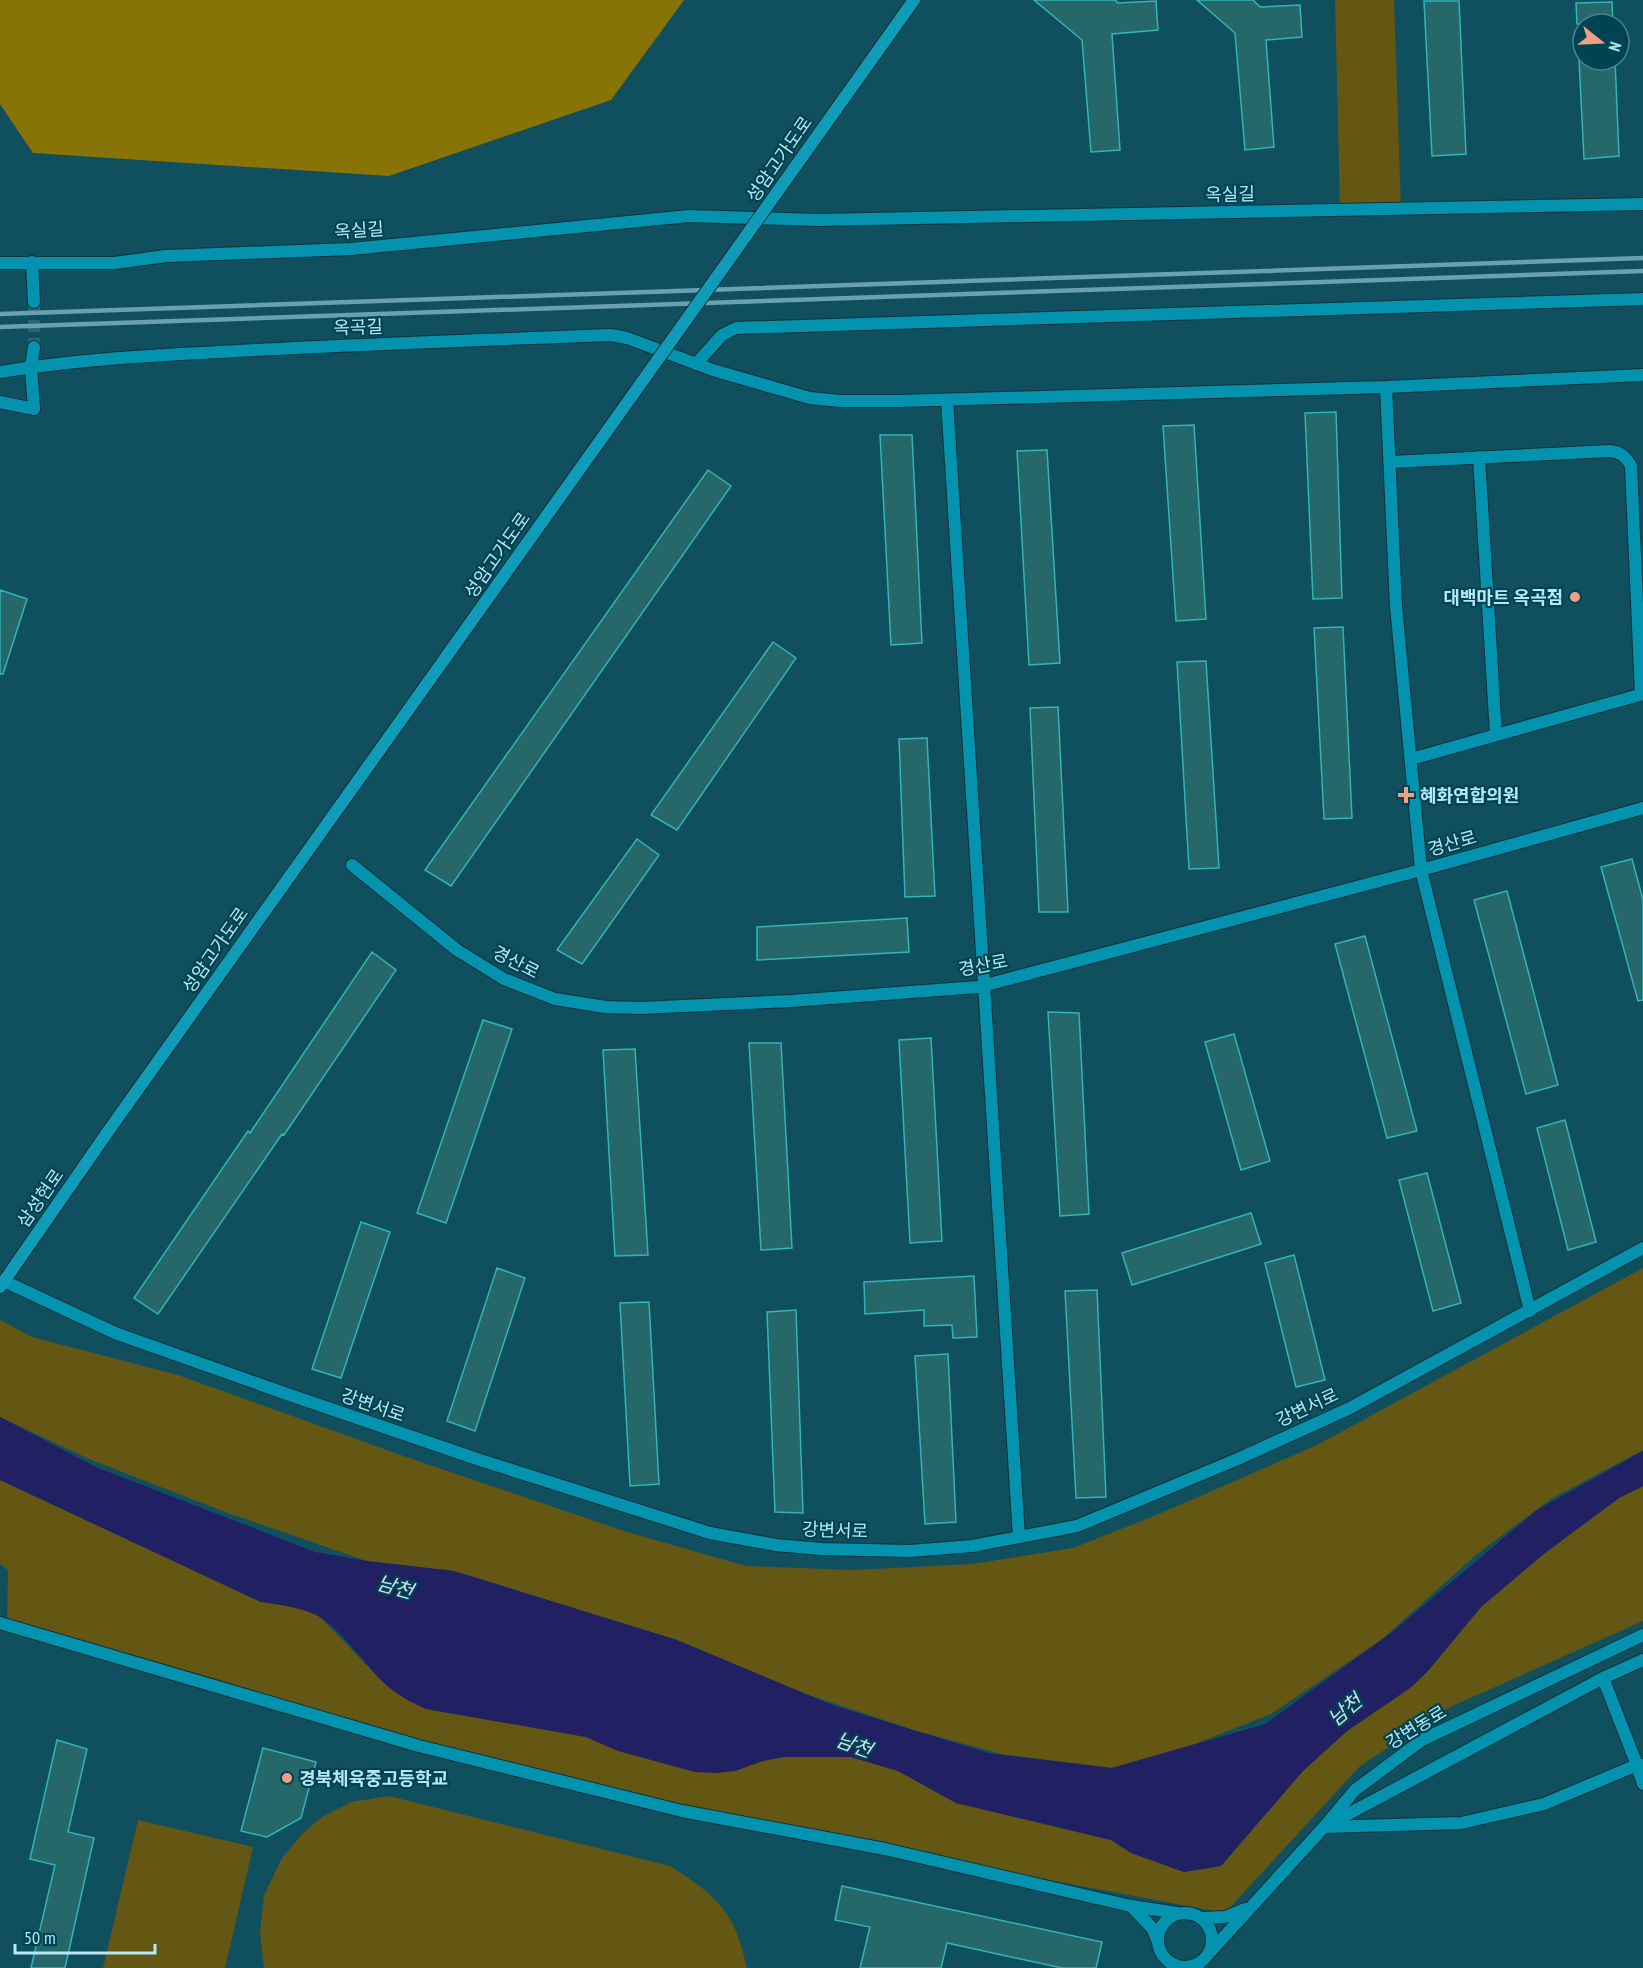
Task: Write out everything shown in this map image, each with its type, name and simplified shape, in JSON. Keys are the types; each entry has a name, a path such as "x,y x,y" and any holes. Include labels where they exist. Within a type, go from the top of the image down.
{"main road":[{"name":"성암고가도로","path":"109,1130 914,0"},
{"name":"삼성현로","path":"2,1284 109,1130"}],"street":[{"name":"옥실길","path":"0,263 114,263 166,256 351,249 689,216 818,220 1643,204"},
{"path":"32,262 34,302"},
{"path":"696,364 722,335 736,328 1643,299"},
{"name":"옥곡길","path":"0,372 173,354 610,335 627,338 713,370 810,398 840,401 1386,387 1643,375"},
{"path":"0,402 34,409 31,367 34,347"},
{"path":"1386,387 1396,606 1421,870 1530,1311"},
{"path":"947,400 1019,1537"},
{"path":"1390,462 1610,451 1618,452 1627,458 1631,465 1642,694 1411,759"},
{"path":"1479,458 1496,735"},
{"name":"경산로","path":"352,865 458,950 504,979 534,992 580,1004 606,1008 675,1007 978,987 1421,870 1643,808"},
{"name":"강변서로","path":"2,1284 115,1333 277,1391 480,1460 710,1533 776,1545 821,1549 910,1551 972,1546 1077,1526 1240,1458 1350,1408 1643,1248"},
{"name":"강변동로","path":"0,1623 442,1752 682,1811 885,1849 1131,1906 1177,1913 1186,1912 1203,1918 1225,1917 1249,1907"},
{"name":"강변동로","path":"1159,1946 1172,1964 1181,1967 1196,1966 1324,1827 1355,1790 1422,1740 1643,1635"},
{"path":"1324,1827 1603,1678 1643,1660"},
{"path":"1603,1678 1640,1765 1643,1784"},
{"path":"1324,1827 1461,1823 1544,1804 1640,1765"},
{"path":"1131,1906 1152,1928 1159,1946"},
{"path":"1162,1968 1159,1932 1169,1917 1177,1913"},
{"path":"1203,1918 1212,1933 1213,1942 1210,1951"}],"shaded area":[{"path":"0,0 684,0 611,100 389,176 33,153 0,104"},
{"path":"1335,0 1394,0 1401,209 1340,210"},
{"path":"1643,1268 1643,1450 1551,1499 1477,1554 1381,1640 1271,1714 1195,1744 1112,1768 1001,1754 917,1731 806,1694 677,1640 454,1571 367,1561 225,1512 89,1459 0,1417 0,1320 32,1337 178,1375 409,1458 627,1532 746,1566 853,1570 972,1564 1073,1548 1159,1514 1317,1445"},
{"path":"0,1480 261,1602 298,1603 319,1616 384,1683 426,1709 587,1737 609,1747 695,1772 784,1757 851,1757 898,1771 956,1803 1111,1840 1131,1853 1184,1872 1221,1866 1302,1772 1347,1731 1410,1688 1427,1672 1481,1607 1545,1553 1619,1498 1643,1486 1643,1621 1450,1707 1360,1766 1225,1913 682,1811 419,1746 7,1625 8,1570 0,1564"},
{"path":"389,1796 670,1866 712,1896 722,1907 737,1932 747,1968 264,1968 260,1933 264,1895 282,1858 302,1834 322,1817 351,1802"},
{"path":"138,1820 253,1847 225,1968 103,1968"}],"water":[{"name":"남천","path":"0,1417 96,1467 315,1552 367,1561 454,1571 677,1640 832,1705 988,1753 1112,1768 1265,1724 1391,1633 1537,1510 1643,1451 1643,1486 1619,1498 1545,1553 1481,1607 1427,1672 1410,1688 1347,1731 1302,1772 1221,1866 1184,1872 1131,1853 1111,1840 956,1803 898,1771 851,1757 784,1757 763,1761 735,1771 695,1772 618,1751 586,1737 426,1709 387,1686 341,1635 316,1615 296,1608 261,1602 0,1480"}],"building":[{"path":"1034,0 1115,0 1118,3 1156,1 1158,30 1112,34 1120,150 1091,152 1082,40"},
{"path":"1197,0 1253,0 1260,7 1300,5 1302,37 1266,40 1274,147 1245,150 1235,33"},
{"path":"1424,1 1459,1 1466,154 1432,156"},
{"path":"1612,2 1612,12 1576,12 1576,3"},
{"path":"1580,72 1616,72 1619,156 1584,159"},
{"path":"1336,412 1342,598 1313,599 1305,413"},
{"path":"1194,425 1206,619 1176,621 1163,426"},
{"path":"880,435 912,435 922,643 891,645"},
{"path":"1047,450 1060,663 1029,665 1017,451"},
{"path":"708,470 731,486 451,886 425,870"},
{"path":"0,590 27,599 3,674 0,674"},
{"path":"1343,627 1352,818 1324,819 1314,628"},
{"path":"773,642 796,658 677,830 651,815"},
{"path":"1206,661 1219,868 1189,869 1177,662"},
{"path":"1058,707 1068,912 1039,912 1030,708"},
{"path":"927,738 935,896 905,897 899,739"},
{"path":"637,839 659,855 582,964 557,950"},
{"path":"1632,859 1643,900 1643,1000 1638,1001 1601,867"},
{"path":"1507,891 1558,1085 1526,1094 1474,900"},
{"path":"907,918 909,952 757,960 757,927"},
{"path":"1365,936 1417,1131 1387,1138 1335,944"},
{"path":"372,952 396,970 158,1314 134,1298 248,1131 250,1133"},
{"path":"1048,1012 1079,1013 1089,1214 1060,1216"},
{"path":"483,1020 512,1029 446,1223 417,1213"},
{"path":"1234,1034 1270,1161 1241,1170 1205,1042"},
{"path":"931,1038 942,1241 910,1243 899,1040"},
{"path":"749,1043 781,1043 792,1248 761,1250"},
{"path":"635,1049 648,1255 615,1256 603,1050"},
{"path":"1565,1120 1596,1242 1568,1250 1537,1128"},
{"path":"1427,1173 1461,1303 1433,1311 1399,1180"},
{"path":"1251,1213 1261,1244 1132,1285 1122,1253"},
{"path":"361,1222 390,1232 341,1378 312,1369"},
{"path":"1294,1255 1325,1380 1296,1387 1265,1263"},
{"path":"497,1268 525,1278 475,1431 447,1421"},
{"path":"974,1276 977,1337 953,1338 952,1325 924,1326 924,1310 865,1314 864,1282"},
{"path":"1097,1290 1106,1497 1076,1498 1065,1291"},
{"path":"649,1302 659,1484 630,1486 620,1303"},
{"path":"796,1310 803,1513 775,1512 767,1312"},
{"path":"948,1354 956,1522 925,1524 915,1356"},
{"path":"57,1740 87,1749 68,1832 94,1838 65,1968 31,1968 55,1865 30,1859"},
{"path":"263,1748 316,1762 301,1818 267,1837 241,1831"},
{"path":"842,1886 1102,1942 1096,1968 1062,1968 947,1943 941,1968 860,1968 870,1927 835,1920"}],"tunnel":[{"path":"34,302 34,347"}],"railway":[{"path":"0,314 1643,258"},
{"path":"0,327 1643,271"}],"place":[{"name":"대백마트 옥곡점","path":"1575,597"},
{"name":"혜화연합의원","path":"1406,795"},
{"name":"경북체육중고등학교","path":"287,1778"}]}
